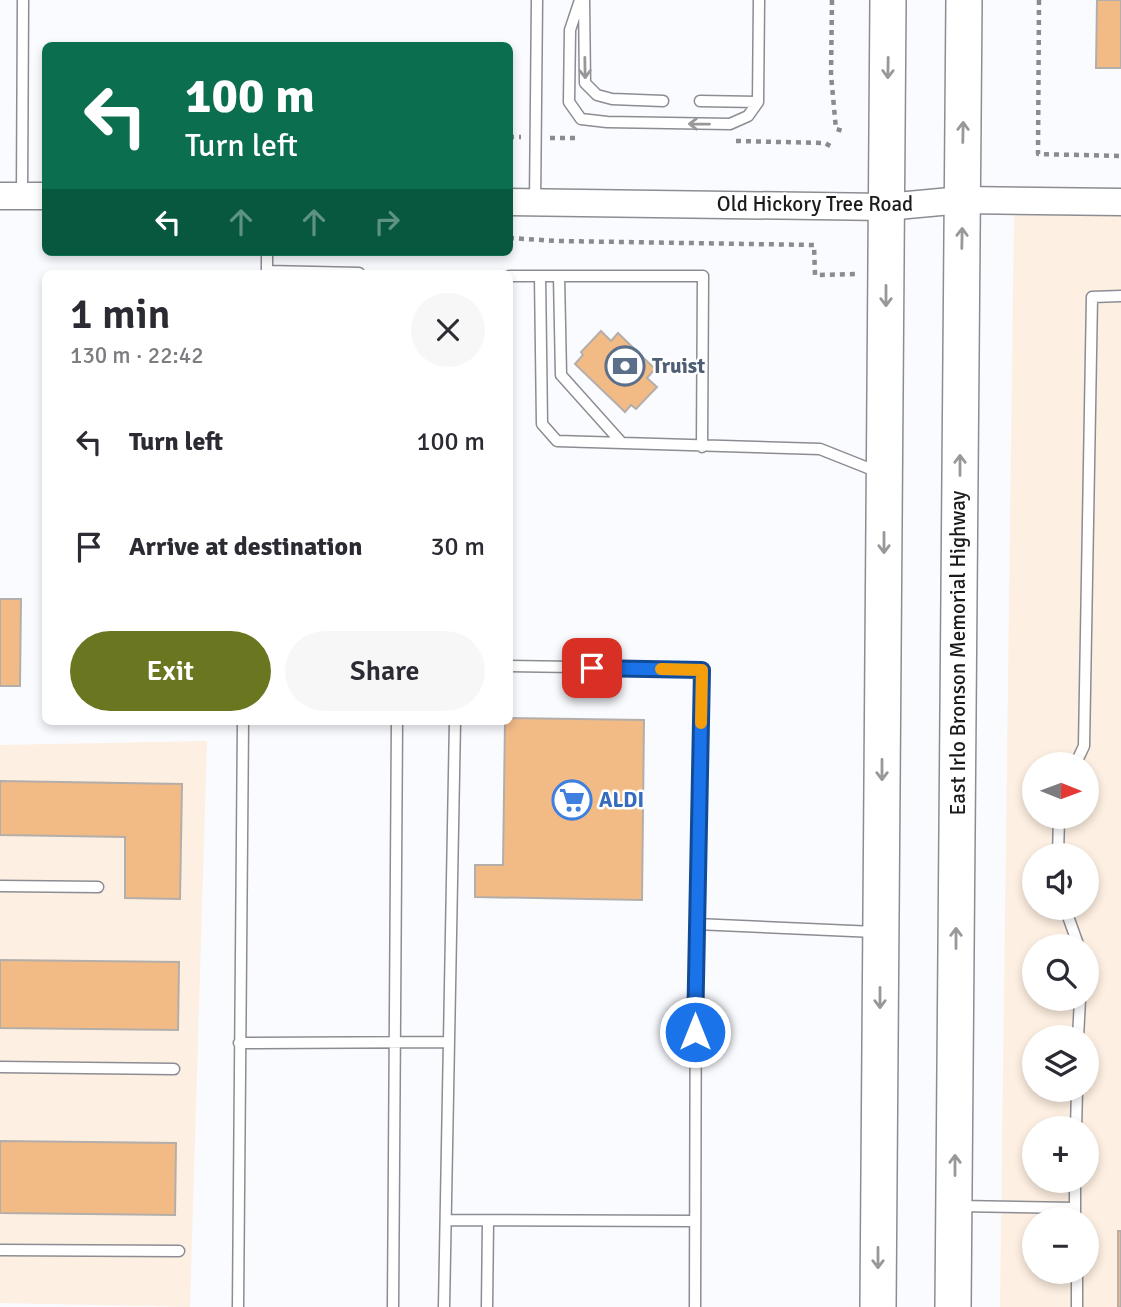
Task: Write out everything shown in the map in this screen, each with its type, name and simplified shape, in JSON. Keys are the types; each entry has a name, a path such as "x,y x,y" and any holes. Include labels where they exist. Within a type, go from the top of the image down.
{"highway":[{"path":"878,1307 888,0"},
{"name":"East Irlo Bronson Memorial Highway","path":"953,1307 964,0"}],"street":[{"name":"Old Hickory Tree Road","path":"522,202 886,207 962,200 1121,202"}],"lane":[{"path":"22,196 23,0"},
{"path":"522,202 537,0"},
{"path":"582,0 585,83 597,96 663,101"},
{"path":"582,0 569,30 569,102 581,119 607,122 730,124 748,116 758,102 759,0"},
{"path":"700,101 758,102"},
{"path":"513,276 703,276 702,447"},
{"path":"540,276 542,424 557,441 820,449 885,475"},
{"path":"559,276 561,375 621,442"},
{"path":"1081,752 1084,746 1092,297 1121,296"},
{"path":"513,666 702,670 696,924 695,1307"},
{"path":"237,1307 243,725"},
{"path":"393,1307 397,725"},
{"path":"444,1307 455,725"},
{"path":"0,886 98,887"},
{"path":"696,924 881,932"},
{"path":"239,1043 450,1042"},
{"path":"0,1067 174,1069"},
{"path":"954,1206 1022,1207"},
{"path":"446,1220 694,1221"},
{"path":"487,1307 488,1221"},
{"path":"0,1250 179,1251"},
{"path":"1077,1284 1077,1307"}],"path":[{"path":"832,0 831,75 836,129 843,131"},
{"path":"1039,0 1038,154 1121,156"},
{"path":"513,238 814,245 815,275 858,274"}],"shaded area":[{"path":"1014,213 1121,215 1121,1307 1000,1307"},
{"path":"207,741 190,1307 0,1303 0,745"}],"building":[{"path":"1097,0 1121,0 1121,68 1096,68"},
{"path":"601,331 611,341 618,333 655,369 647,378 657,387 636,409 631,405 625,412 575,364 583,355 581,352"},
{"path":"0,599 21,599 20,686 0,686"},
{"path":"513,718 644,720 642,900 475,897 475,865 503,865 505,725 513,725"},
{"path":"0,781 182,784 180,899 125,898 125,837 0,835"},
{"path":"0,960 179,962 178,1030 0,1028"},
{"path":"0,1141 176,1143 175,1215 0,1213"},
{"path":"1118,1231 1121,1231 1121,1307 1118,1307"}],"slow traffic":[{"path":"661,669 702,670 701,723"}],"place":[{"name":"Truist","path":"625,366"},
{"name":"ALDI","path":"572,800"}],"route":[{"path":"592,668 702,670 695,1032"}]}
